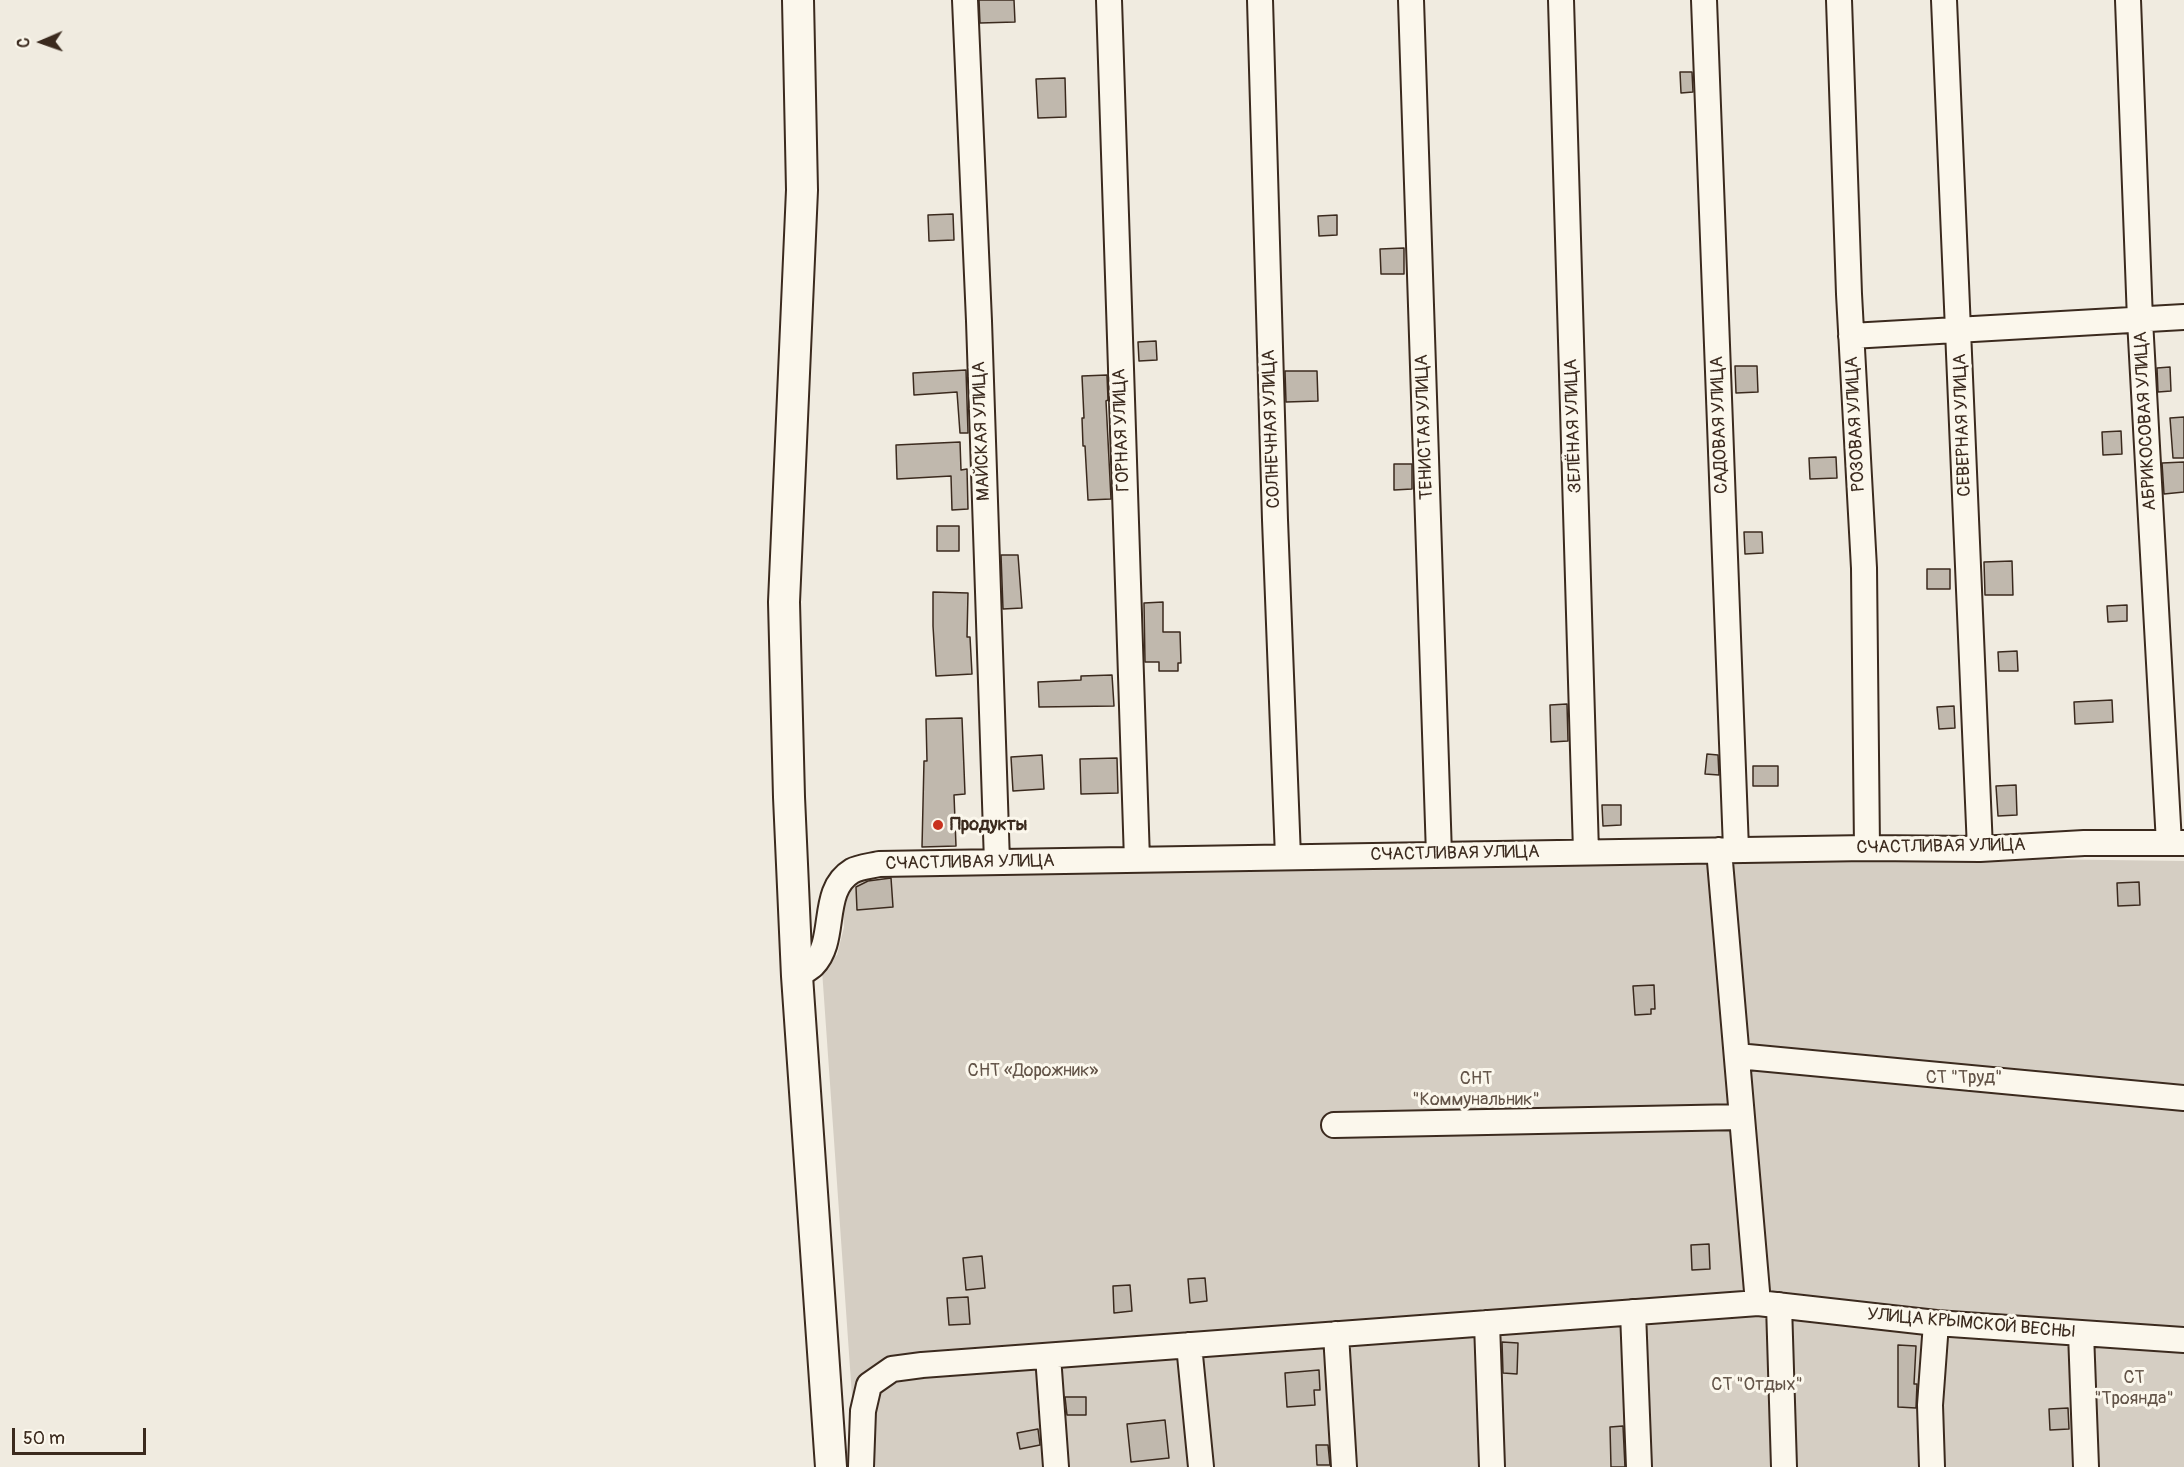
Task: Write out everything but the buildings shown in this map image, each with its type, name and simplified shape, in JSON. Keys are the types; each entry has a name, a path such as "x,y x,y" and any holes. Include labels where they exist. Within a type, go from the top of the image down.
{"main road":[{"path":"798,0 801,190 784,602 797,976 831,1467"}],"street":[{"name":"МАЙСКАЯ УЛИЦА","path":"965,0 980,344 997,862"},
{"name":"ГОРНАЯ УЛИЦА","path":"1109,0 1137,860"},
{"name":"СОЛНЕЧНАЯ УЛИЦА","path":"1260,0 1275,520 1288,857"},
{"name":"ТЕНИСТАЯ УЛИЦА","path":"1411,0 1439,855"},
{"name":"ЗЕЛЁНАЯ УЛИЦА","path":"1561,0 1587,852"},
{"name":"САДОВАЯ УЛИЦА","path":"1704,0 1727,850 1737,1056 1742,1117 1768,1304 1784,1467"},
{"name":"РОЗОВАЯ УЛИЦА","path":"1839,0 1851,336 1864,568 1867,848"},
{"name":"СЕВЕРНАЯ УЛИЦА","path":"1944,0 1980,849"},
{"name":"АБРИКОСОВАЯ УЛИЦА","path":"2128,0 2140,320 2176,843"},
{"path":"1851,336 2184,317"},
{"name":"СЧАСТЛИВАЯ УЛИЦА","path":"797,976 814,965 823,950 834,891 843,878 853,870 879,864 1867,848 1980,849 2084,843 2176,843"},
{"path":"1737,1056 2184,1098"},
{"path":"1334,1125 1742,1117"},
{"name":"УЛИЦА КРЫМСКОЙ ВЕСНЫ","path":"861,1467 863,1411 869,1385 892,1369 1336,1334 1768,1304 1936,1323 2184,1340"},
{"path":"1633,1312 1639,1467"},
{"path":"1487,1323 1492,1467"},
{"path":"1932,1467 1930,1405 1936,1323"},
{"path":"2081,1333 2086,1467"},
{"path":"1336,1334 1344,1467"},
{"path":"1189,1345 1200,1467"},
{"path":"1048,1356 1056,1467"}],"green space":[{"path":"1719,850 1758,1303 2184,1342 2184,1467 857,1467 822,970 837,955 844,927 842,895 850,878 883,870"},
{"name":"СТ \"Труд\"","path":"1725,855 2184,861 2184,1334 1762,1300"}],"place":[{"name":"Продукты","path":"938,825"}],"park label":[{"name":"СНТ «Дорожник»","path":"1033,1071"},
{"name":"СНТ \"Коммунальник\"","path":"1476,1089"},
{"name":"СТ \"Отдых\"","path":"1757,1385"},
{"name":"СТ \"Троянда\"","path":"2134,1388"}]}
